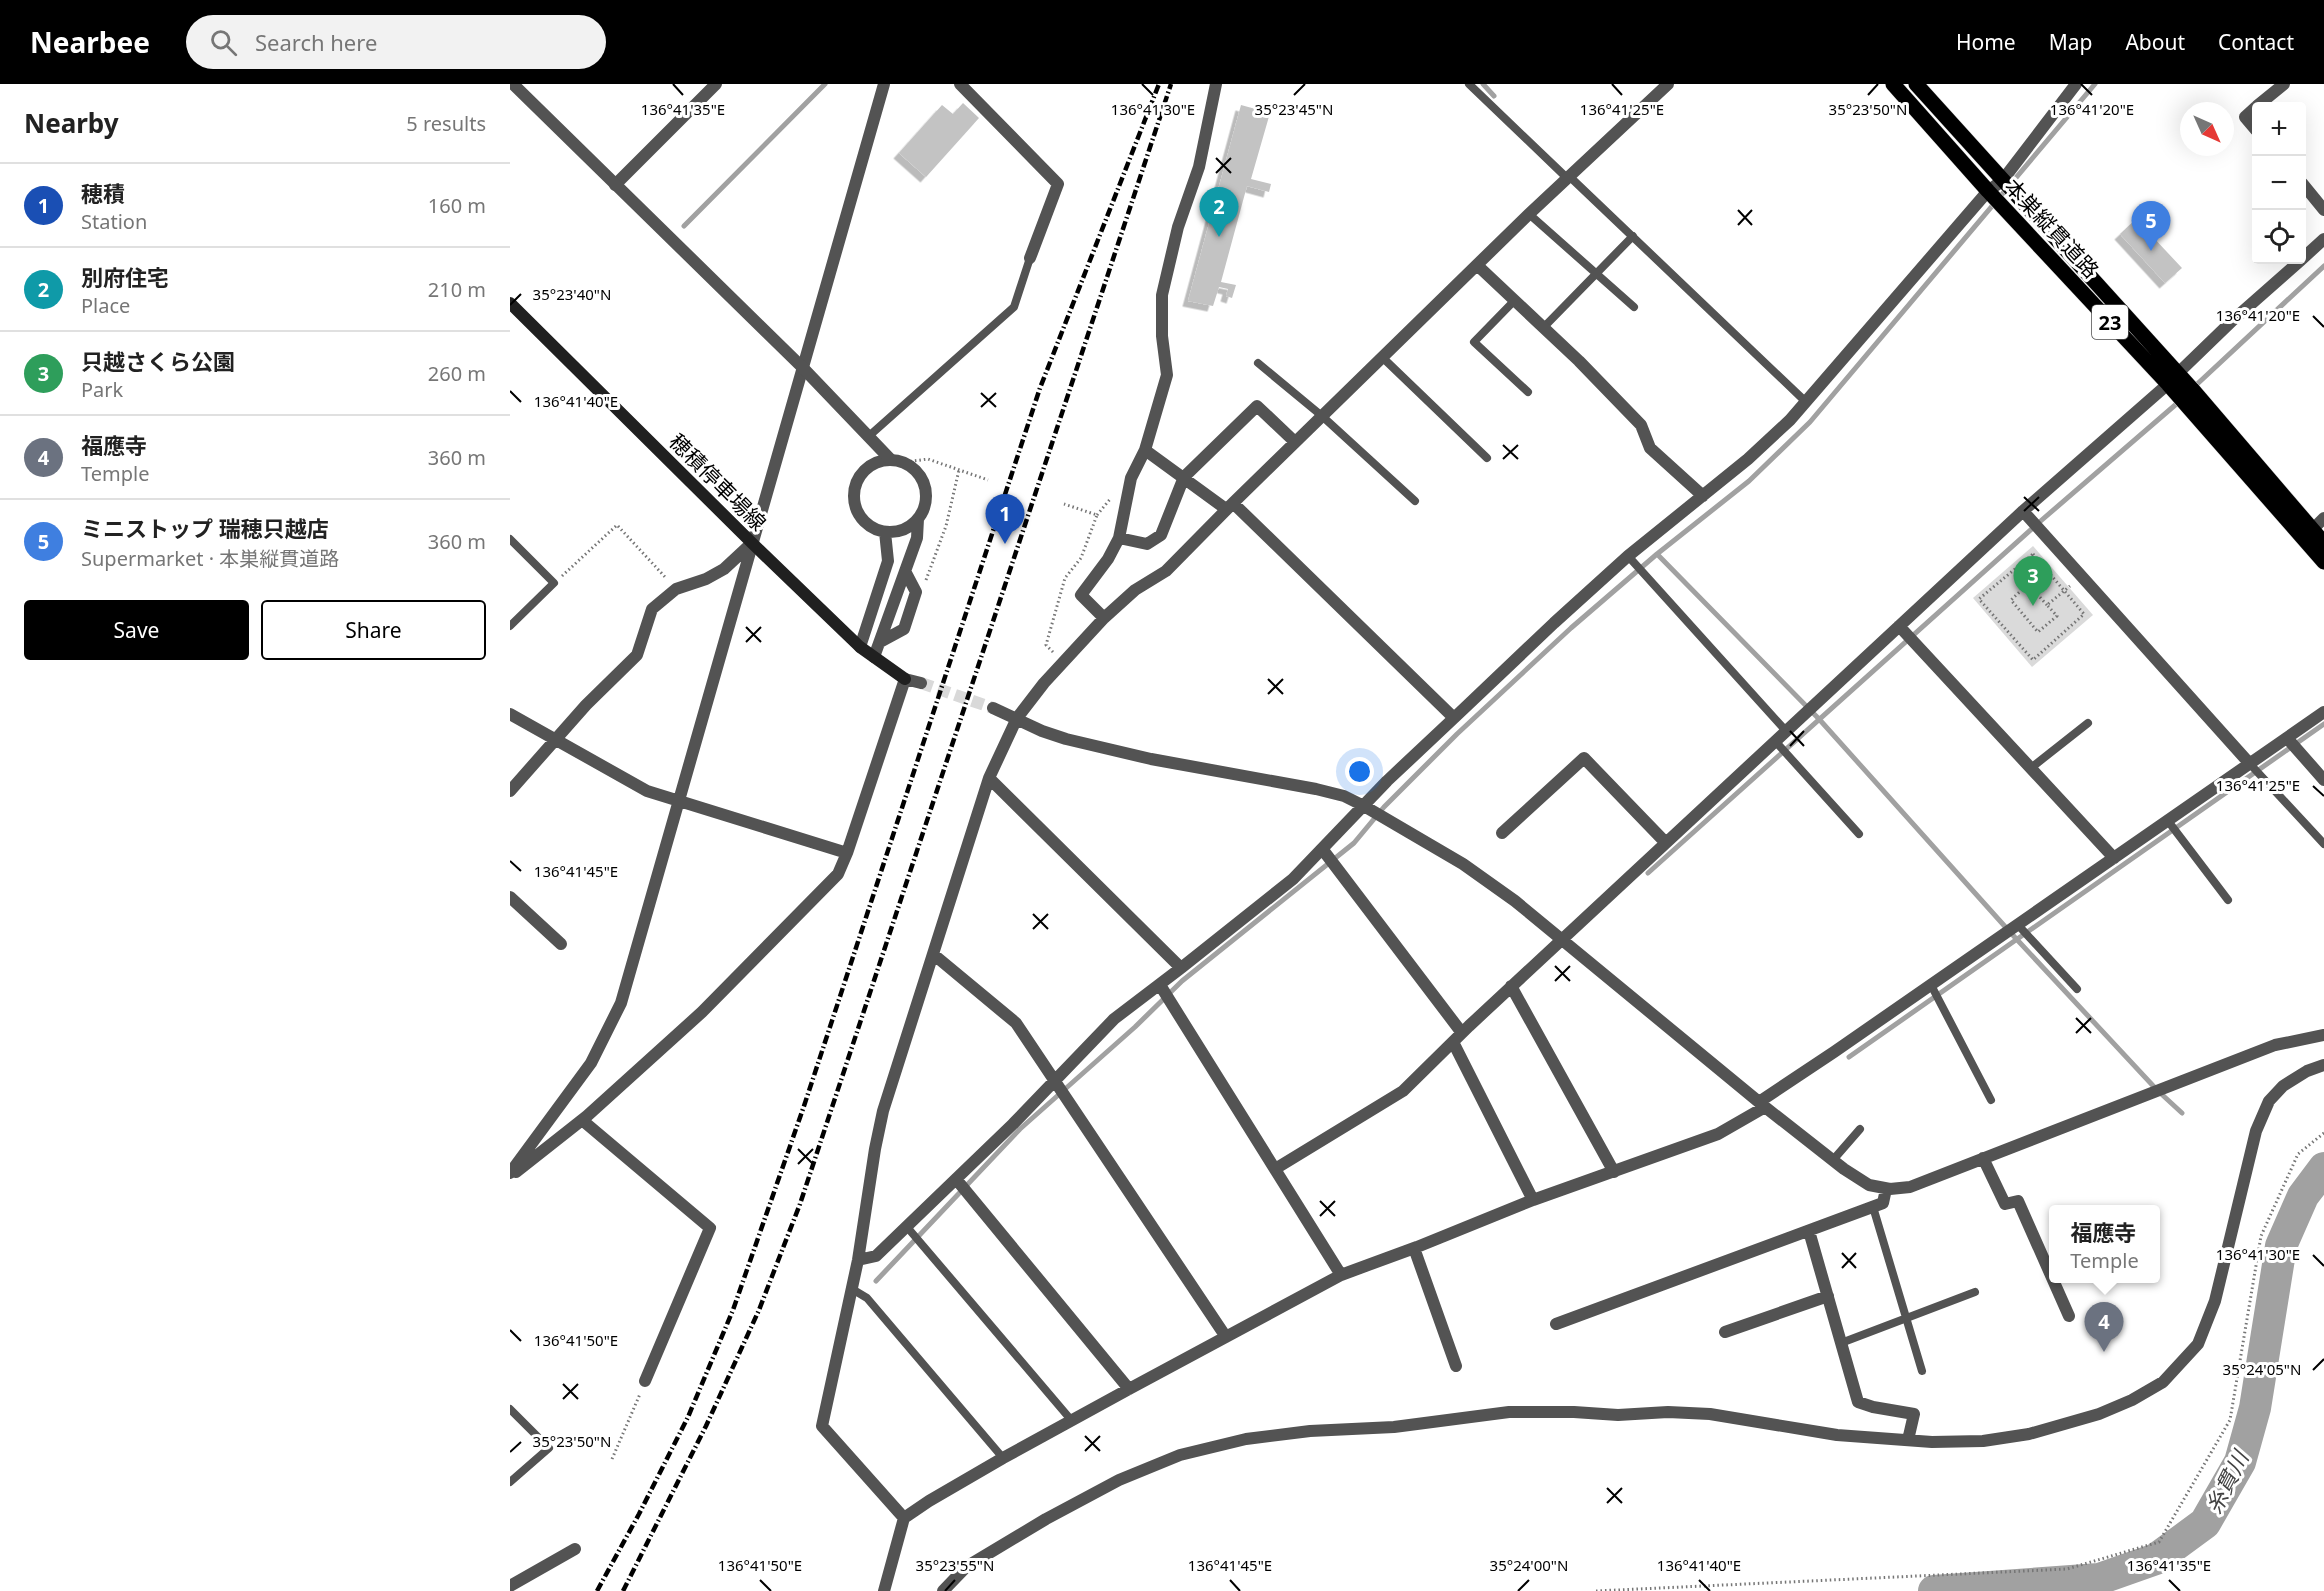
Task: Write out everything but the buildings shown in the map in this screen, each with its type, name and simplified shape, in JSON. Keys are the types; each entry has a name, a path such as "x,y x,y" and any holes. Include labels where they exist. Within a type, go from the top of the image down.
{"main road":[{"name":"本巣縦貫道路","path":"1893,84 1988,191 2173,378"},
{"name":"本巣縦貫道路","path":"1916,84 2308,534 2324,562"},
{"name":"穂積停車場線","path":"510,303 752,543 860,646 905,679"},
{"name":"本巣縦貫道路","path":"2308,534 2324,543"}],"street":[{"path":"513,84 803,368 891,460"},
{"path":"615,185 716,84"},
{"path":"510,1175 591,1063 621,1003 884,84"},
{"path":"960,84 1058,184 1030,258"},
{"path":"1104,618 1081,595 1108,559 1119,538 1131,478 1144,450 1167,375 1162,336 1162,295 1178,227 1199,167 1215,84"},
{"path":"904,1518 822,1426 858,1260 883,1111 989,778 1017,718 1063,662 1104,618 1135,590 1166,571 1229,506 1529,214 1668,84"},
{"path":"858,1260 876,1256 1054,1082 1114,1019 1277,893 1323,850 1387,781 1554,623 1628,556 1748,459 1790,420 1988,191 2002,181 2076,84"},
{"path":"2263,102 2284,84"},
{"path":"2252,111 2245,117 2252,125"},
{"path":"2306,189 2324,210"},
{"path":"2306,255 2324,239"},
{"path":"1275,1169 1403,1091 1511,986 2023,511 2173,378 2296,264"},
{"path":"1477,265 1579,361 1641,426 1650,448 1703,496"},
{"path":"1119,538 1147,544 1161,535 1184,477 1257,406 1295,442"},
{"path":"1144,450 1229,506 1454,718"},
{"path":"891,460 904,462 918,472 924,483 926,496 924,508 918,519 908,527 885,532 874,529 857,513 853,490 864,470 873,463 891,460"},
{"path":"2023,511 2250,764"},
{"path":"2308,534 2324,518"},
{"path":"874,657 917,538 918,519"},
{"path":"860,646 888,561 885,532"},
{"path":"510,791 586,705 637,655 652,609 676,589 706,579 724,569 752,543"},
{"path":"880,642 904,629 916,592 905,571"},
{"path":"1899,626 2114,858"},
{"path":"510,1175 582,1120 717,997 838,873 848,853 905,679 921,683"},
{"path":"993,708 1042,731 1066,739 1150,759 1316,789 1344,796 1364,806 1463,864 1515,901 1762,1104 1869,1185 1886,1189 1910,1187 2275,1045 2324,1035"},
{"path":"884,1591 904,1518 929,1501 1003,1458 1341,1275 1533,1200 1718,1134 2324,712"},
{"path":"510,714 647,791 848,853"},
{"path":"2287,738 2324,780"},
{"path":"1502,832 1584,758 1666,843"},
{"path":"989,778 1181,968"},
{"path":"1323,850 1457,1037 1533,1200"},
{"path":"510,897 561,944"},
{"path":"933,954 1016,1023 1226,1337"},
{"path":"1160,985 1341,1275"},
{"path":"1511,986 1614,1172"},
{"path":"943,1591 966,1567 1046,1519 1119,1480 1180,1455 1246,1439 1310,1431 1394,1427 1509,1412 1618,1415 1668,1412 1710,1414 1837,1435 1932,1442 1983,1441 2029,1434 2099,1414 2132,1400 2163,1382 2198,1344 2215,1301 2256,1131 2269,1101 2283,1086 2307,1071 2324,1065"},
{"path":"582,1120 710,1228 645,1381"},
{"path":"1983,1158 2005,1204 2018,1202 2049,1271"},
{"path":"956,1179 1129,1389"},
{"path":"1556,1324 1873,1208 1884,1203 1886,1189"},
{"path":"1809,1231 1858,1402 1873,1407 1914,1413 1908,1440"},
{"path":"1414,1248 1456,1366"},
{"path":"2054,1283 2069,1316"},
{"path":"1725,1332 1828,1296"},
{"path":"510,1586 575,1549"}],"lane":[{"path":"1469,84 1806,402"},
{"path":"1529,214 1634,307"},
{"path":"1544,328 1633,237"},
{"path":"868,436 1014,307 1030,258"},
{"path":"1514,301 1474,342 1528,392"},
{"path":"1382,357 1487,458"},
{"path":"1258,363 1322,416 1415,501"},
{"path":"510,539 554,584 510,626"},
{"path":"1628,556 1786,731"},
{"path":"2031,768 2088,723"},
{"path":"1775,741 1859,834"},
{"path":"2250,764 2324,844"},
{"path":"2168,821 2228,900"},
{"path":"2018,925 2077,989"},
{"path":"1930,985 1991,1100"},
{"path":"1833,1160 1860,1129"},
{"path":"1873,1208 1922,1371"},
{"path":"907,1227 1072,1421"},
{"path":"852,1289 867,1298 1003,1458"},
{"path":"1841,1343 1975,1292"},
{"path":"510,1409 549,1448 510,1482"}],"path":[{"path":"904,462 928,459 988,480"},
{"path":"925,585 946,526 959,470"},
{"path":"1063,662 1046,645 1065,578 1081,558 1096,515 1064,504"},
{"path":"554,584 617,525 676,589"},
{"path":"2033,554 2064,591 2084,614 2033,660 1979,598 2033,554"},
{"path":"2047,605 2081,576"},
{"path":"2028,584 2047,605 2057,616 2038,632 2011,600 2028,584"},
{"path":"1596,1591 2067,1569 2159,1542 2230,1420 2261,1236 2298,1154 2324,1133"},
{"path":"612,1460 645,1381"}],"shaded area":[{"path":"2033,546 2093,615 2032,667 1973,598"}],"waterway":[{"path":"684,226 825,84"},
{"path":"1483,84 1494,96"},
{"path":"876,1281 1020,1129 1135,1027 1182,981 1354,843 1384,807 1457,734 1571,628 1657,554 1749,481 1810,422 2095,84"},
{"path":"2194,387 2324,266"},
{"path":"1648,873 2036,525 2181,400"},
{"path":"1657,554 1819,719 2009,931 2157,1090 2182,1113"},
{"path":"1849,1057 2324,724"},
{"name":"糸貫川","path":"1934,1591 2099,1579 2156,1559 2205,1523 2240,1462 2255,1408 2281,1246 2303,1196 2324,1168"}],"tunnel":[{"path":"921,683 993,708"}],"railway":[{"path":"597,1591 688,1417 733,1310 804,1106 1040,388 1159,84"},
{"path":"623,1591 706,1426 759,1310 800,1204 1171,84"}],"place":[{"name":"別府住宅","path":"1219,237"},
{"name":"ミニストップ 瑞穂只越店","path":"2151,251"},
{"name":"穂積","path":"1005,544"},
{"name":"只越さくら公園","path":"2033,606"},
{"name":"福應寺","path":"2104,1352"}]}
